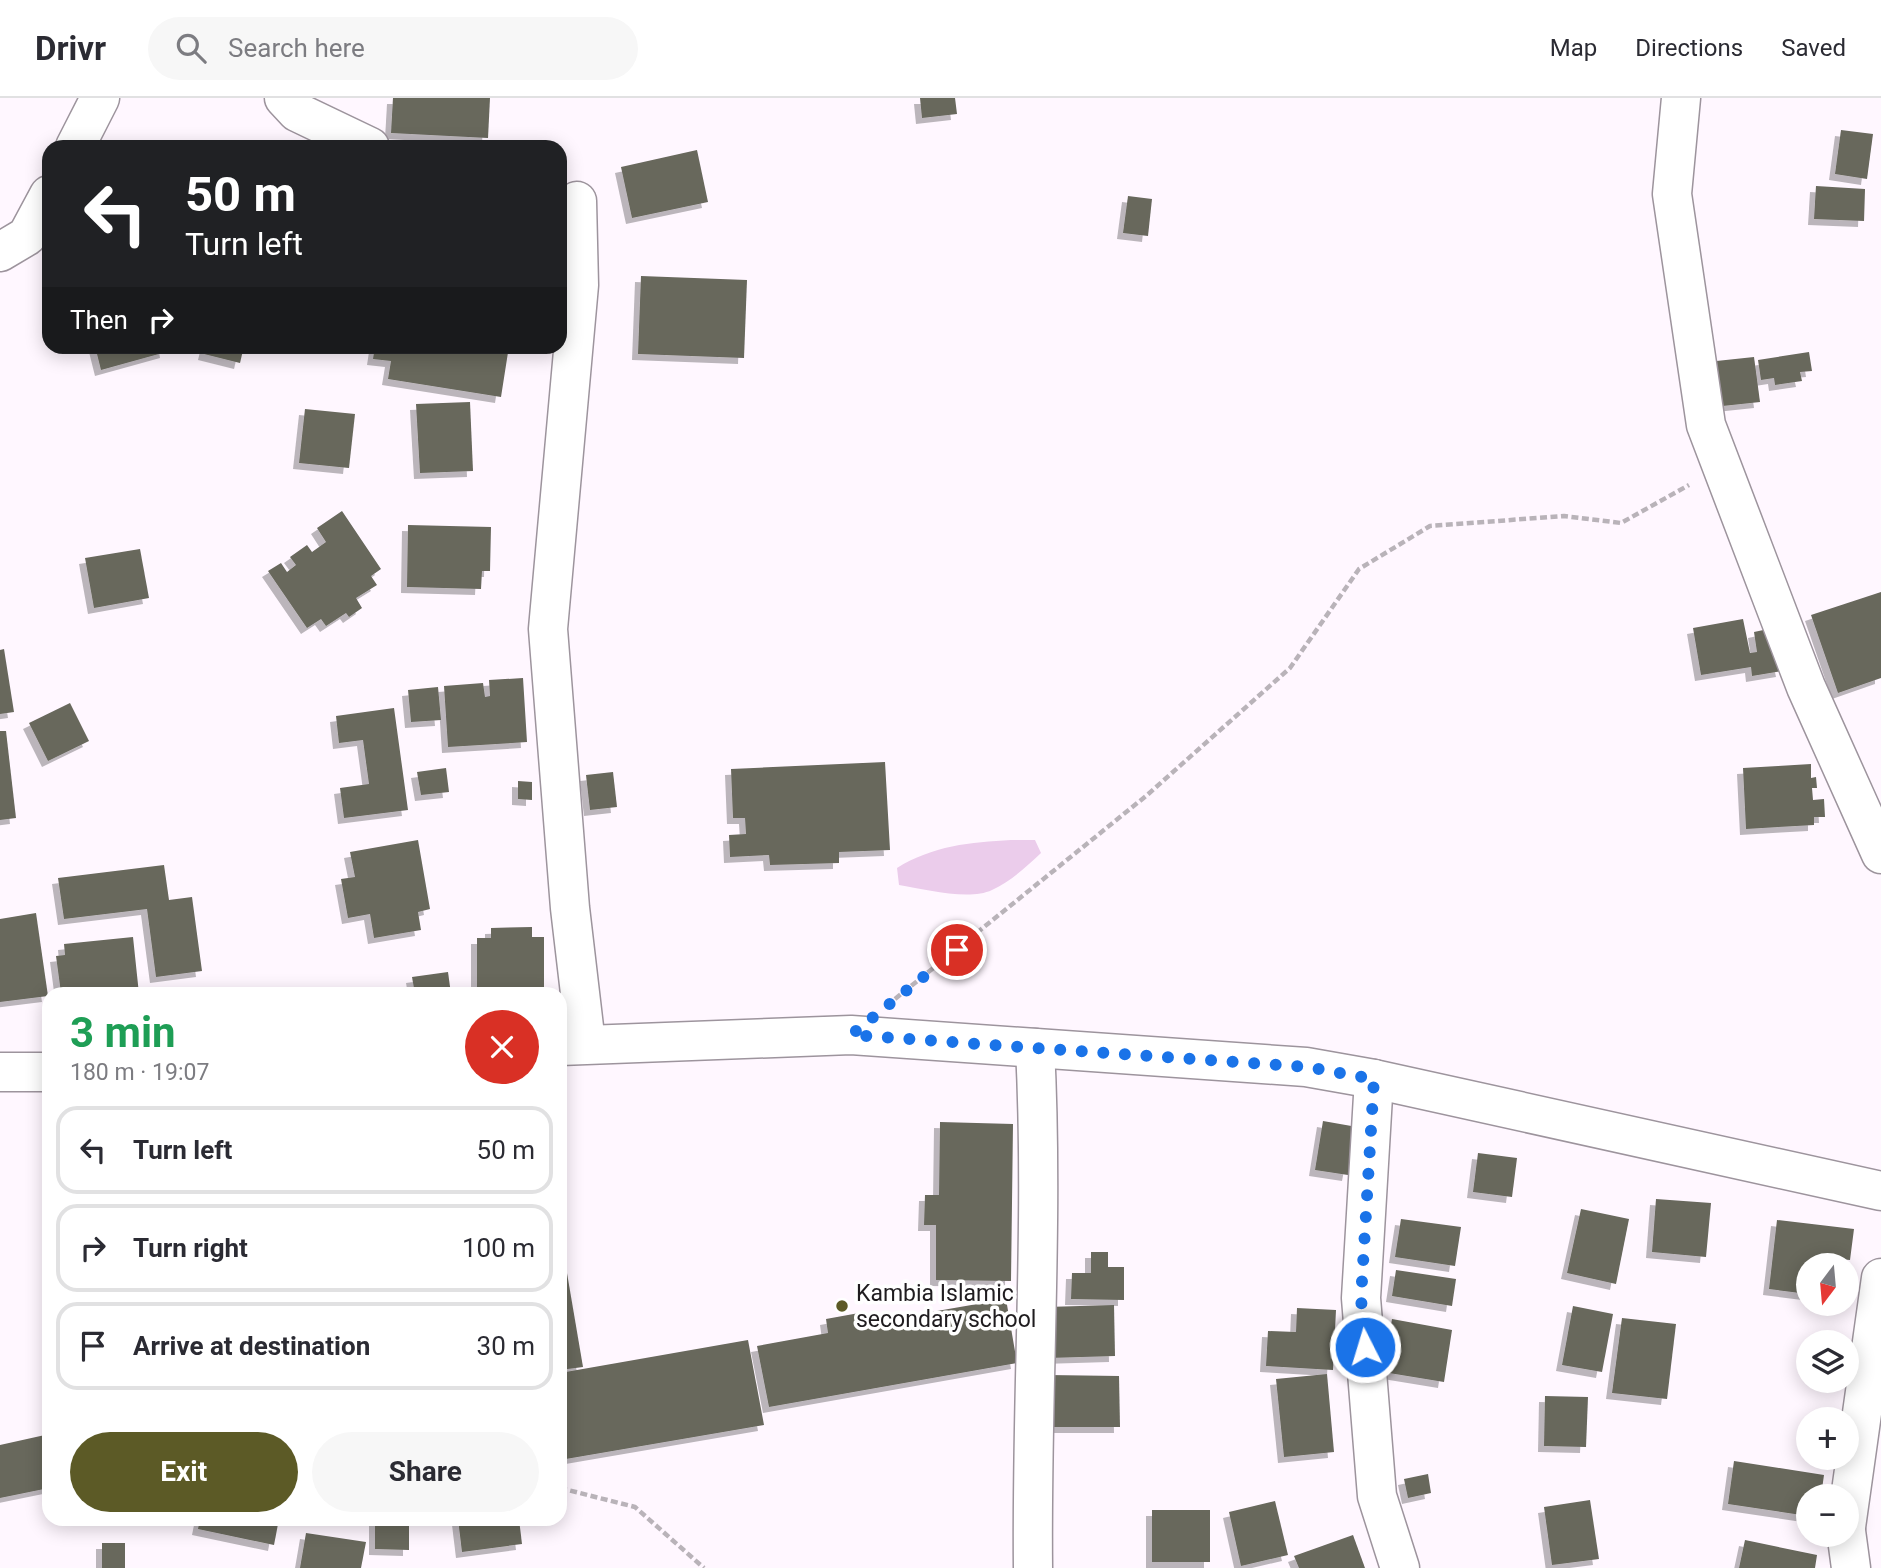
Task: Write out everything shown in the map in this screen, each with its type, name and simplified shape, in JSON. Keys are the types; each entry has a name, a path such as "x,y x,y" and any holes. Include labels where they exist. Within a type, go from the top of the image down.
{"street":[{"path":"79,140 100,98"},
{"path":"284,98 297,112 355,140"},
{"path":"1681,98 1672,194 1706,425 1806,687 1881,855"},
{"path":"577,201 579,285 548,629 570,908 573,1045 851,1035 1307,1067 1374,1079 1881,1191"},
{"path":"0,252 27,236 42,208"},
{"path":"1033,1568 1032,1473 1038,1213 1035,1048"},
{"path":"0,1072 42,1072"},
{"path":"1374,1079 1361,1298 1377,1496 1400,1568"},
{"path":"1852,1484 1881,1278"},
{"path":"1848,1547 1850,1568"}],"path":[{"path":"851,1035 1146,796 1290,668 1359,569 1430,526 1564,516 1621,523 1722,467"},
{"path":"567,1490 635,1507 704,1568"}],"shaded area":[{"path":"1035,840 1041,853 1012,878 992,890 959,894 899,885 897,868 924,855 967,844"}],"building":[{"path":"393,98 490,98 488,138 391,133"},
{"path":"920,98 955,98 957,114 922,118"},
{"path":"1841,130 1873,134 1867,179 1835,174"},
{"path":"697,150 708,202 632,218 621,167"},
{"path":"1816,186 1865,189 1864,221 1814,219"},
{"path":"1128,196 1152,199 1148,236 1123,233"},
{"path":"641,276 747,280 744,358 638,354"},
{"path":"1809,352 1812,371 1800,372 1802,381 1775,385 1774,378 1761,380 1758,360"},
{"path":"97,354 159,354 101,370"},
{"path":"204,354 242,354 240,363"},
{"path":"374,354 508,354 501,397 388,379 391,361 373,359"},
{"path":"1754,357 1760,402 1713,407 1707,362"},
{"path":"470,402 473,471 420,473 416,404"},
{"path":"305,409 355,414 349,468 299,463"},
{"path":"342,511 381,569 371,576 377,585 356,598 362,608 349,617 346,613 326,626 321,619 307,628 268,571 281,563 287,572 296,565 290,557 307,545 312,552 326,542 317,528"},
{"path":"408,525 491,527 490,571 482,571 481,589 407,587"},
{"path":"140,549 149,598 94,608 85,558"},
{"path":"1881,592 1881,678 1838,693 1811,615"},
{"path":"1743,619 1750,653 1757,652 1754,632 1773,628 1782,671 1752,676 1751,667 1701,675 1693,628"},
{"path":"4,649 14,712 0,714 0,650"},
{"path":"523,678 527,742 448,747 444,686 483,683 485,697 490,696 489,680"},
{"path":"438,687 441,720 411,722 408,690"},
{"path":"70,703 89,741 48,761 29,723"},
{"path":"394,708 408,810 344,818 340,788 369,784 363,740 339,743 336,716"},
{"path":"0,731 6,731 16,818 0,820"},
{"path":"885,762 890,850 839,852 839,863 770,865 769,855 730,857 729,835 746,834 745,818 733,818 731,769"},
{"path":"1811,764 1811,778 1816,777 1817,788 1812,788 1813,800 1824,799 1825,817 1814,817 1814,825 1746,829 1743,768"},
{"path":"446,768 449,792 421,795 417,772"},
{"path":"613,772 617,807 590,810 586,775"},
{"path":"518,781 532,782 532,800 518,799"},
{"path":"418,840 430,909 418,912 421,930 374,938 370,914 348,918 341,879 355,877 350,852"},
{"path":"164,865 169,900 192,897 202,971 156,977 147,909 64,919 58,878"},
{"path":"36,913 47,987 42,987 42,997 0,1002 0,919"},
{"path":"532,927 532,937 544,937 544,987 477,987 477,938 491,938 491,928"},
{"path":"133,937 138,987 60,987 56,956 65,955 64,944"},
{"path":"448,972 450,987 414,987 412,977"},
{"path":"1323,1121 1357,1127 1348,1175 1315,1170"},
{"path":"940,1122 1013,1124 1011,1281 936,1280 936,1225 924,1225 925,1195 939,1195"},
{"path":"1478,1153 1517,1158 1512,1197 1473,1192"},
{"path":"1656,1199 1711,1203 1706,1257 1652,1252"},
{"path":"1581,1209 1629,1219 1616,1284 1567,1273"},
{"path":"1401,1219 1461,1227 1455,1266 1395,1257"},
{"path":"1777,1220 1854,1229 1851,1253 1796,1253 1796,1292 1769,1289"},
{"path":"1091,1252 1108,1252 1108,1267 1124,1267 1124,1300 1071,1299 1072,1273 1091,1273"},
{"path":"1396,1270 1456,1279 1452,1306 1392,1296"},
{"path":"567,1273 583,1367 567,1369"},
{"path":"1006,1299 1017,1363 769,1407 757,1346 828,1333 826,1319 859,1313 862,1324"},
{"path":"1114,1305 1115,1356 1048,1358 1046,1307"},
{"path":"1573,1306 1613,1314 1602,1372 1562,1365"},
{"path":"1297,1308 1336,1310 1333,1370 1266,1366 1268,1331 1296,1332"},
{"path":"1622,1318 1676,1324 1667,1399 1612,1393"},
{"path":"1392,1319 1452,1330 1444,1382 1383,1372"},
{"path":"748,1340 764,1425 567,1459 567,1372"},
{"path":"1327,1374 1334,1452 1284,1457 1276,1379"},
{"path":"1048,1375 1119,1376 1120,1427 1049,1427"},
{"path":"1545,1396 1588,1397 1586,1447 1544,1446"},
{"path":"42,1436 42,1489 0,1498 0,1445"},
{"path":"1734,1461 1824,1475 1823,1484 1796,1484 1796,1514 1728,1504"},
{"path":"1428,1474 1431,1493 1408,1498 1404,1479"},
{"path":"1590,1500 1599,1559 1552,1565 1544,1507"},
{"path":"1275,1501 1288,1555 1241,1566 1229,1512"},
{"path":"1152,1510 1210,1510 1210,1562 1152,1562"},
{"path":"199,1526 278,1526 274,1545 198,1529"},
{"path":"375,1526 409,1526 409,1550 375,1549"},
{"path":"459,1526 520,1526 522,1544 462,1552"},
{"path":"306,1533 366,1542 361,1568 300,1568"},
{"path":"1353,1535 1365,1568 1299,1568 1294,1556"},
{"path":"1745,1540 1817,1555 1815,1568 1739,1568"},
{"path":"102,1543 125,1543 125,1568 102,1568"}],"place":[{"name":"Kambia Islamic secondary school","path":"842,1306"}],"route":[{"path":"957,950 851,1035 1307,1067 1374,1079 1361,1298 1365,1347"}]}
